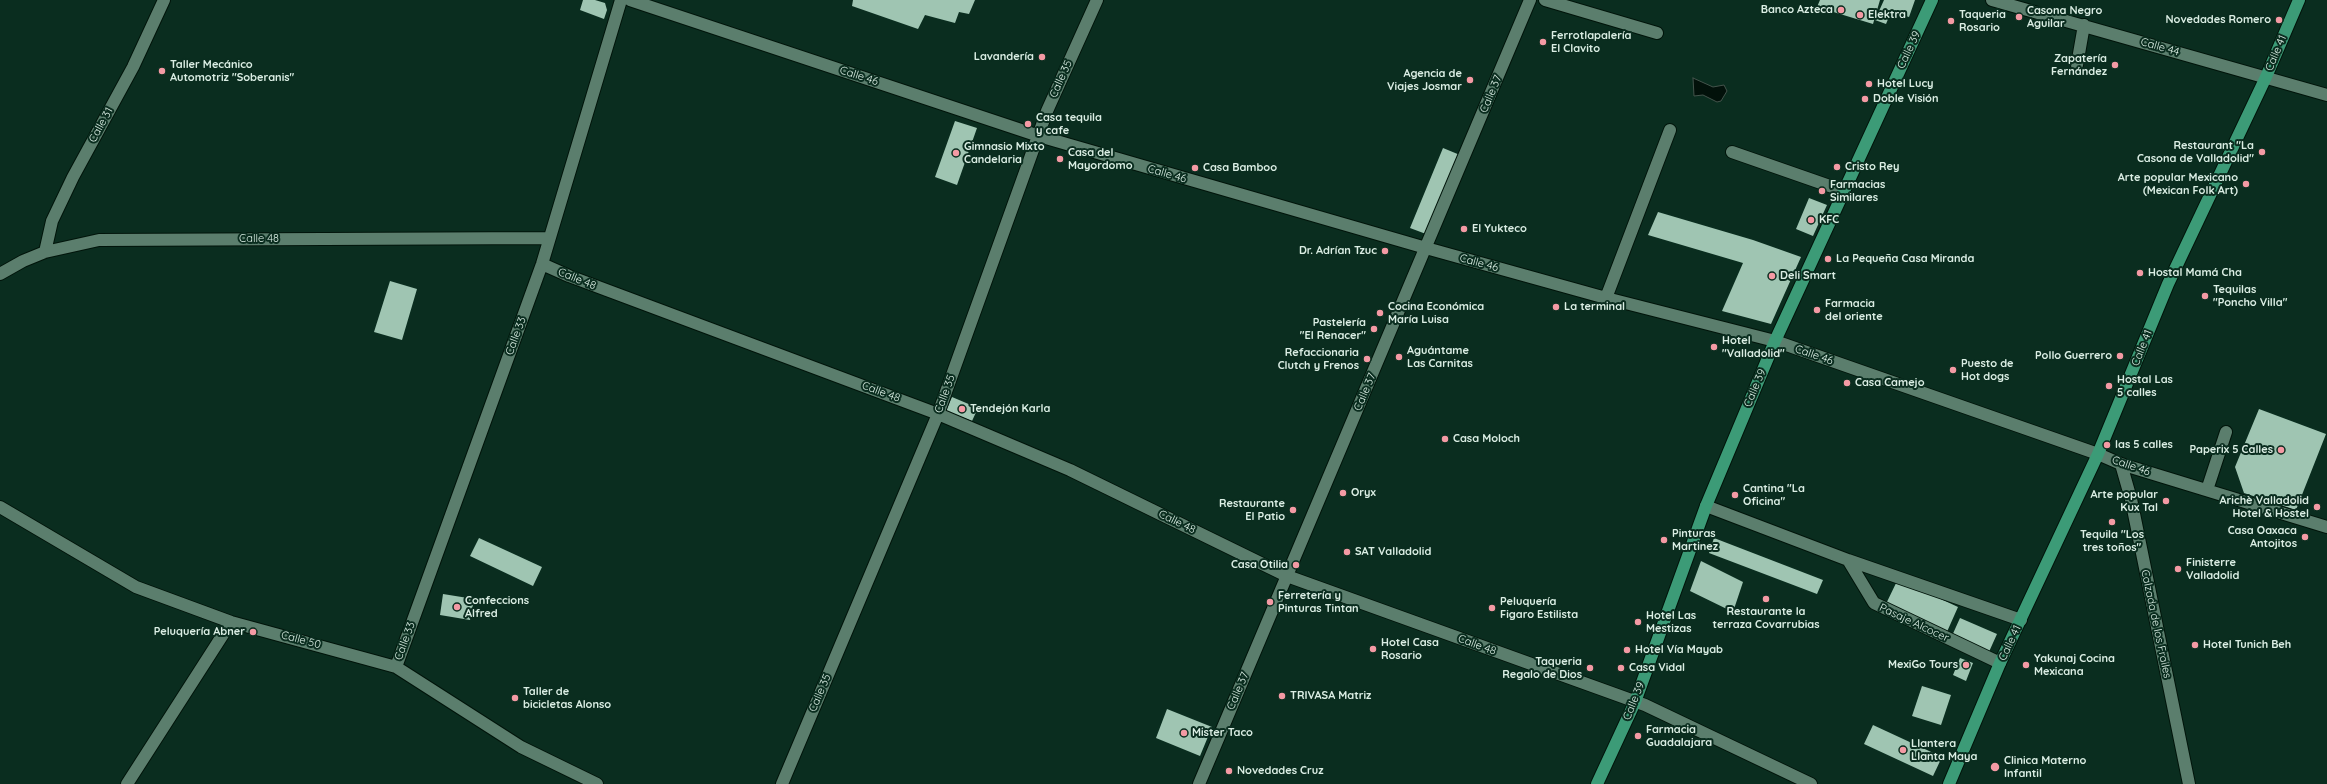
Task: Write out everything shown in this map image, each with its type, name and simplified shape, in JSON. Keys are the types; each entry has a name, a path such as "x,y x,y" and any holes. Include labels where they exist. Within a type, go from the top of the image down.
{"main road":[{"name":"Calle 39","path":"1597,784 1635,702 1706,506 1775,341 1932,0"},
{"name":"Calle 41","path":"1949,784 2000,663 2098,454 2168,284 2266,77 2299,0"}],"street":[{"name":"Calle 31","path":"45,252 52,221 73,177 133,67 164,0"},
{"name":"Calle 33","path":"396,667 542,264 621,0"},
{"name":"Calle 46","path":"630,0 1039,136 1426,248 1606,298 1775,341 2098,454 2121,464 2327,527"},
{"name":"Calle 35","path":"782,784 938,414 1047,112 1096,0"},
{"name":"Calle 37","path":"1199,784 1530,0"},
{"path":"1545,0 1657,33"},
{"name":"Calle 44","path":"1992,0 2327,95"},
{"path":"2077,65 2084,25"},
{"path":"1606,298 1670,130"},
{"path":"1732,152 1844,191"},
{"name":"Calle 48","path":"0,274 23,261 45,252 99,240 549,238"},
{"name":"Calle 48","path":"542,264 576,279 938,414 1070,470 1287,576 1635,702 1810,784"},
{"path":"2207,490 2226,432"},
{"name":"Calzada de los Frailes","path":"2121,464 2131,499 2189,784"},
{"path":"1706,506 1848,560 2021,620"},
{"name":"Calle 50","path":"0,508 136,587 231,622 396,667 521,747 597,784"},
{"name":"Pasaje Alcocer","path":"1848,560 1874,603 2000,663"},
{"path":"127,784 231,622"}],"shaded area":[{"path":"1693,78 1713,87 1724,85 1727,91 1721,101 1717,102 1703,95 1694,96"}],"building":[{"path":"583,0 595,0 605,3 607,10 604,19 580,10"},
{"path":"853,0 975,0 969,14 959,12 955,23 925,15 918,29 852,6"},
{"name":"Elektra","path":"1820,0 1880,0 1873,24 1817,7"},
{"path":"1884,0 1915,0 1909,17 1891,12 1886,24 1875,20"},
{"name":"Gimnasio Mixto Candelaria","path":"955,121 977,128 957,185 935,177"},
{"path":"1443,148 1460,155 1426,234 1410,228"},
{"path":"1809,198 1827,205 1813,236 1796,229"},
{"path":"1658,212 1753,240 1801,257 1771,324 1722,311 1743,263 1648,235"},
{"path":"390,281 417,289 402,340 374,332"},
{"name":"Tendejón Karla","path":"952,397 978,408 972,421 946,411"},
{"name":"Paperix 5 Calles","path":"2259,409 2326,434 2296,510 2244,493 2235,467"},
{"path":"479,538 542,567 533,586 470,556"},
{"path":"1714,538 1823,580 1817,594 1709,553"},
{"path":"1701,561 1743,582 1733,612 1690,591"},
{"path":"1898,579 1958,607 1946,634 1885,606"},
{"name":"Confeccions Alfred","path":"443,594 474,599 470,620 440,615"},
{"path":"1960,618 1997,634 1988,654 1951,638"},
{"path":"1960,658 1973,663 1966,681 1953,675"},
{"path":"1922,686 1951,695 1941,725 1912,716"},
{"name":"Mister Taco","path":"1167,709 1212,727 1200,756 1156,738"},
{"name":"Llantera Llanta Maya","path":"1873,725 1942,757 1933,776 1864,744"}],"place":[{"name":"Banco Azteca","path":"1841,10"},
{"name":"Elektra","path":"1860,15"},
{"name":"Casona Negro Aguilar","path":"2019,17"},
{"name":"Novedades Romero","path":"2279,20"},
{"name":"Taqueria Rosario","path":"1951,21"},
{"name":"Ferrotlapalería El Clavito","path":"1543,42"},
{"name":"Lavandería","path":"1042,57"},
{"name":"Zapatería Fernández","path":"2115,65"},
{"name":"Taller Mecánico Automotriz \"Soberanis\"","path":"162,71"},
{"name":"Agencia de Viajes Josmar","path":"1470,80"},
{"name":"Hotel Lucy","path":"1869,84"},
{"name":"Doble Visión","path":"1865,99"},
{"name":"Casa tequila y cafe","path":"1028,124"},
{"name":"Restaurant \"La Casona de Valladolid\"","path":"2262,152"},
{"name":"Gimnasio Mixto Candelaria","path":"956,153"},
{"name":"Casa del Mayordomo","path":"1060,159"},
{"name":"Cristo Rey","path":"1837,167"},
{"name":"Casa Bamboo","path":"1195,168"},
{"name":"Arte popular Mexicano (Mexican Folk Art)","path":"2246,184"},
{"name":"Farmacias Similares","path":"1822,191"},
{"name":"KFC","path":"1811,220"},
{"name":"El Yukteco","path":"1464,229"},
{"name":"Dr. Adrían Tzuc","path":"1385,251"},
{"name":"La Pequeña Casa Miranda","path":"1828,259"},
{"name":"Hostal Mamá Cha","path":"2140,273"},
{"name":"Deli Smart","path":"1772,276"},
{"name":"Tequilas \"Poncho Villa\"","path":"2205,296"},
{"name":"La terminal","path":"1556,307"},
{"name":"Farmacia del oriente","path":"1817,310"},
{"name":"Cocina Económica María Luisa","path":"1380,313"},
{"name":"Pastelería \"El Renacer\"","path":"1374,329"},
{"name":"Hotel \"Valladolid\"","path":"1714,347"},
{"name":"Pollo Guerrero","path":"2120,356"},
{"name":"Aguántame Las Carnitas","path":"1399,357"},
{"name":"Refaccionaria Clutch y Frenos","path":"1367,359"},
{"name":"Puesto de Hot dogs","path":"1953,370"},
{"name":"Casa Camejo","path":"1847,383"},
{"name":"Hostal Las 5 calles","path":"2109,386"},
{"name":"Tendejón Karla","path":"962,409"},
{"name":"Casa Moloch","path":"1445,439"},
{"name":"las 5 calles","path":"2107,445"},
{"name":"Paperix 5 Calles","path":"2281,450"},
{"name":"Oryx","path":"1343,493"},
{"name":"Cantina \"La Oficina\"","path":"1735,495"},
{"name":"Arte popular Kux Tal","path":"2166,501"},
{"name":"Arichè Valladolid Hotel & Hostel","path":"2317,507"},
{"name":"Restaurante El Patio","path":"1293,510"},
{"name":"Tequila \"Los tres toños\"","path":"2112,522"},
{"name":"Casa Oaxaca Antojitos","path":"2305,537"},
{"name":"Pinturas Martinez","path":"1664,540"},
{"name":"SAT Valladolid","path":"1347,552"},
{"name":"Casa Otilia","path":"1296,565"},
{"name":"Finisterre Valladolid","path":"2178,569"},
{"name":"Restaurante la terraza Covarrubias","path":"1766,599"},
{"name":"Ferretería y Pinturas Tintan","path":"1270,602"},
{"name":"Confeccions Alfred","path":"457,607"},
{"name":"Peluquería Figaro Estilista","path":"1492,608"},
{"name":"Hotel Las Mestizas","path":"1638,622"},
{"name":"Peluquería Abner","path":"253,632"},
{"name":"Hotel Tunich Beh","path":"2195,645"},
{"name":"Hotel Casa Rosario","path":"1373,649"},
{"name":"Hotel Vía Mayab","path":"1627,650"},
{"name":"MexiGo Tours","path":"1966,665"},
{"name":"Yakunaj Cocina Mexicana","path":"2026,665"},
{"name":"Taqueria Regalo de Dios","path":"1590,668"},
{"name":"Casa Vidal","path":"1621,668"},
{"name":"TRIVASA Matriz","path":"1282,696"},
{"name":"Taller de bicicletas Alonso","path":"515,698"},
{"name":"Mister Taco","path":"1184,733"},
{"name":"Farmacia Guadalajara","path":"1638,736"},
{"name":"Llantera Llanta Maya","path":"1903,750"},
{"name":"Clinica Materno Infantil","path":"1995,767"},
{"name":"Novedades Cruz","path":"1229,771"}]}
